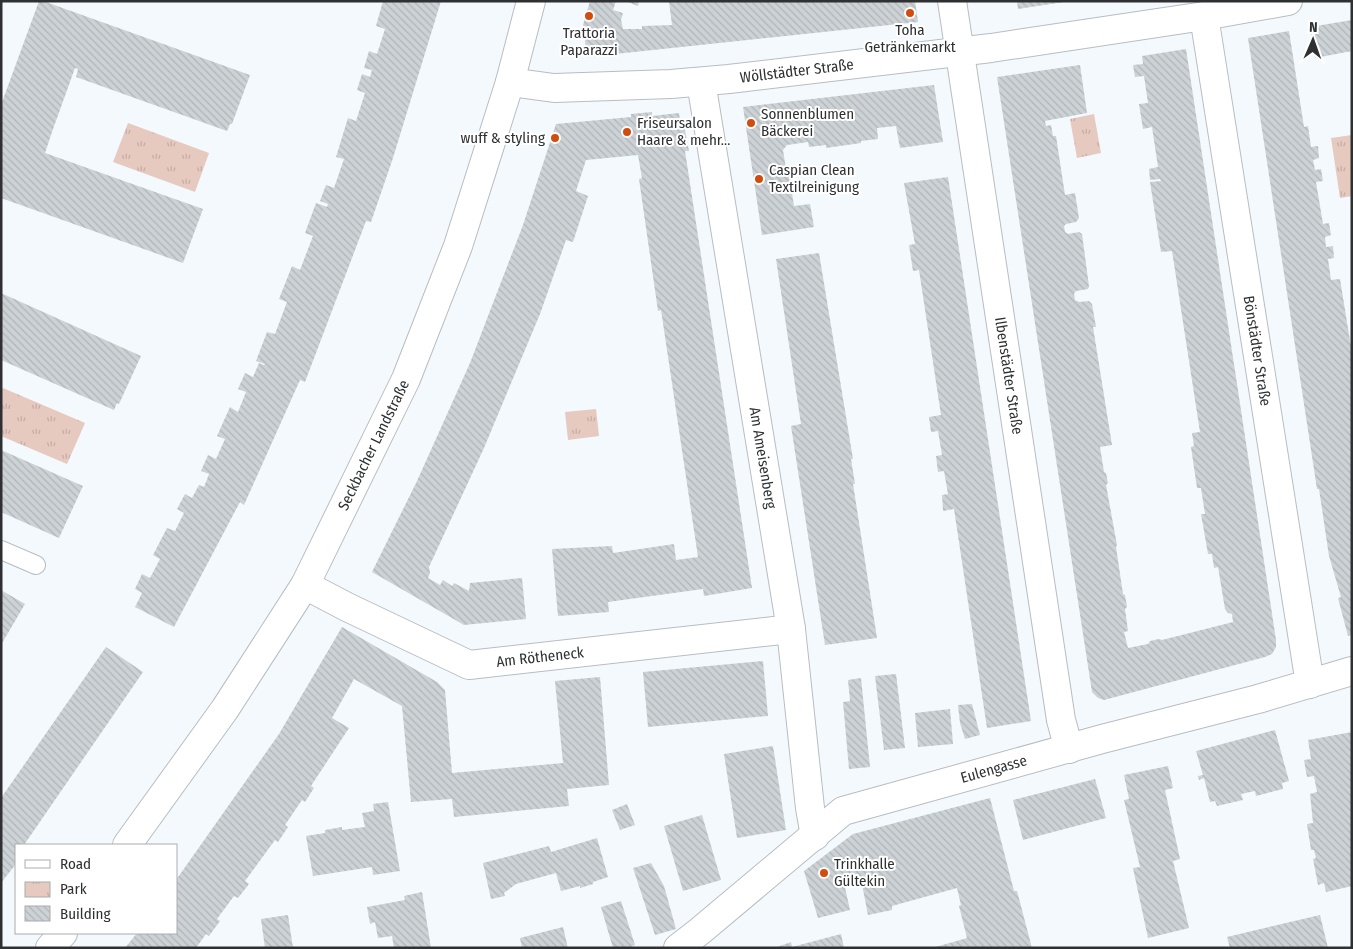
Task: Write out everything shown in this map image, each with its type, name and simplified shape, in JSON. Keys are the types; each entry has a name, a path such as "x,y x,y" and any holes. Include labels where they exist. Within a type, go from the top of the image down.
{"street":[{"name":"Seckbacher Landstraße","path":"128,844 226,710 305,585 406,380 458,246 510,82 531,1"},
{"name":"Ilbenstädter Straße","path":"952,1 1059,710 1069,749"},
{"name":"Wöllstädter Straße","path":"510,82 554,88 701,82 959,52 1204,16 1288,1"},
{"name":"Bönstädter Straße","path":"1204,16 1310,684"},
{"name":"Am Ameisenberg","path":"701,82 791,629 810,808 815,836"},
{"name":"Am Rötheneck","path":"305,585 347,608 470,665 791,629"},
{"name":"Eulengasse","path":"678,948 843,811 1352,671"},
{"path":"50,948 62,934"}],"lane":[{"path":"1,550 36,565"}],"green space":[{"path":"1094,114 1101,153 1077,158 1070,119"},
{"path":"128,123 209,153 195,192 113,162"},
{"path":"1352,135 1352,196 1340,198 1331,138"},
{"path":"3,388 85,423 67,464 1,436 1,392"},
{"path":"596,409 599,436 568,440 565,412"}],"building":[{"path":"39,1 250,75 232,124 230,124 227,131 76,77 78,69 75,68 52,132 45,153 203,209 183,263 1,198 1,105"},
{"path":"383,1 441,1 393,158 371,222 366,221 305,382 300,380 244,505 240,502 174,627 135,607 142,593 135,589 142,574 150,578 160,559 153,555 167,528 175,531 184,513 177,509 185,494 192,498 199,485 204,487 209,474 201,471 208,455 216,459 225,439 217,436 230,407 238,412 246,392 238,389 245,373 253,377 259,363 265,364 256,361 267,332 275,334 287,302 279,299 292,266 300,270 313,236 305,233 316,203 327,207 328,204 320,201 326,185 334,188 344,159 336,157 348,118 356,121 365,93 357,90 362,74 370,77 372,70 364,68 369,51 377,54 385,29 376,26"},
{"path":"590,1 616,1 613,10 623,13 621,20 623,29 642,29 642,26 672,25 669,2 674,1 915,1 918,22 587,57 583,25"},
{"path":"625,1 639,1 638,6"},
{"path":"1017,1 1064,1 1064,2 1018,9"},
{"path":"1352,20 1352,51 1315,58 1310,27"},
{"path":"1289,31 1304,127 1308,126 1311,147 1318,146 1319,158 1313,160 1315,170 1321,169 1323,181 1316,182 1323,224 1329,223 1331,235 1325,237 1326,247 1333,246 1334,258 1328,259 1331,280 1340,279 1352,353 1352,635 1348,636 1338,598 1341,597 1329,556 1319,489 1317,489 1248,38"},
{"path":"1186,49 1276,647 1272,654 1265,657 1104,700 1098,698 1092,692 997,77 1080,65 1087,113 1045,121 1046,126 1051,125 1053,136 1056,136 1065,195 1075,193 1079,218 1076,222 1064,226 1065,232 1068,234 1079,232 1082,234 1089,286 1088,289 1076,291 1074,294 1075,300 1079,302 1089,301 1092,304 1096,327 1093,327 1112,445 1100,447 1104,472 1106,473 1108,483 1106,485 1117,545 1123,594 1125,595 1127,607 1125,609 1128,631 1124,632 1128,648 1148,644 1150,641 1162,640 1233,622 1232,614 1228,613 1225,609 1218,567 1214,568 1212,554 1208,554 1201,514 1205,514 1201,488 1197,488 1191,447 1194,446 1192,433 1200,432 1172,251 1161,252 1150,182 1161,181 1160,179 1150,180 1149,169 1158,167 1152,127 1143,129 1139,104 1148,103 1144,76 1135,77 1133,65 1143,64 1142,56"},
{"path":"934,85 943,142 900,148 896,126 877,128 878,139 861,141 861,143 826,148 826,145 809,147 808,142 787,145 783,150 794,206 810,204 814,227 762,235 743,107"},
{"path":"652,112 652,116 679,113 681,126 684,125 689,151 685,151 752,588 704,596 703,589 608,602 609,612 558,616 552,549 612,546 613,553 674,544 676,560 698,557 661,310 658,311 639,179 642,178 638,155 586,160 576,191 588,196 573,242 566,240 540,314 484,448 429,567 430,573 428,578 440,585 443,580 452,586 454,583 469,591 470,583 522,578 526,619 464,625 372,572 417,481 470,363 523,225 556,124 631,117 631,114"},
{"path":"948,177 1031,721 987,728 954,509 943,511 942,495 948,494 944,471 938,472 936,456 942,455 938,431 931,432 929,417 941,415 919,270 913,271 909,245 915,244 904,183"},
{"path":"819,253 853,459 851,459 855,484 853,484 877,638 825,645 791,426 801,424 776,259"},
{"path":"1,293 141,356 119,404 117,403 114,410 1,360"},
{"path":"1,450 83,486 59,538 1,512"},
{"path":"1,590 25,604 1,645"},
{"path":"342,627 437,682 445,690 452,773 563,763 555,681 600,677 609,785 567,789 569,806 454,817 452,799 411,802 402,706 354,679 332,718 349,728 311,786 314,788 305,802 302,800 285,825 288,827 278,842 275,840 245,881 249,884 238,898 234,896 217,919 220,921 209,936 206,934 196,948 125,948 136,934 178,934 178,877 279,734"},
{"path":"106,647 143,672 25,844 15,844 15,865 1,883 1,798"},
{"path":"763,661 768,716 648,727 643,672"},
{"path":"896,674 905,748 884,750 875,676"},
{"path":"861,678 870,767 849,769 843,702 850,701 848,680"},
{"path":"972,704 980,735 965,739 960,723 958,705"},
{"path":"950,709 953,744 918,747 915,713"},
{"path":"1275,730 1289,781 1282,783 1283,789 1256,796 1255,791 1241,794 1243,800 1217,806 1215,801 1210,802 1204,778 1199,780 1198,776 1203,775 1196,751"},
{"path":"1352,732 1352,886 1326,892 1324,883 1318,885 1313,859 1316,858 1314,850 1311,850 1307,824 1313,823 1310,794 1317,792 1314,776 1307,777 1304,760 1311,759 1308,740"},
{"path":"773,746 786,830 737,838 724,754"},
{"path":"1168,766 1173,788 1165,790 1180,859 1173,861 1189,928 1148,938 1133,868 1140,867 1124,800 1129,799 1124,775"},
{"path":"1095,779 1106,818 1023,840 1013,800"},
{"path":"990,798 1014,891 1017,891 1032,948 932,948 967,938 959,906 961,905 957,888 892,906 892,910 868,915 861,879 844,883 850,910 818,918 804,871 853,834"},
{"path":"388,802 400,871 373,875 372,867 313,876 306,836 325,833 325,830 342,827 342,830 365,827 362,813 374,811 373,804"},
{"path":"627,804 635,825 620,830 612,810"},
{"path":"702,815 721,880 683,891 664,826"},
{"path":"597,838 608,877 580,888 580,886 561,891 556,873 516,884 504,893 505,896 491,899 483,863 549,846 551,852"},
{"path":"651,863 664,886 676,929 655,935 633,868"},
{"path":"422,892 431,948 394,948 392,936 378,938 375,922 370,924 367,907 405,900 404,896"},
{"path":"621,901 635,945 628,948 613,948 601,907"},
{"path":"288,915 293,948 265,948 261,919"},
{"path":"1320,915 1328,948 1230,948 1227,937"},
{"path":"563,927 568,948 522,948 520,938"},
{"path":"841,934 844,948 774,948 791,942 792,947"}],"place":[{"name":"Toha Getränkemarkt","path":"910,13"},
{"name":"Trattoria Paparazzi","path":"589,16"},
{"name":"Sonnenblumen Bäckerei","path":"751,123"},
{"name":"Friseursalon Haare & mehr...","path":"627,132"},
{"name":"wuff & styling","path":"555,138"},
{"name":"Caspian Clean Textilreinigung","path":"759,179"},
{"name":"Trinkhalle Gültekin","path":"824,873"}]}
